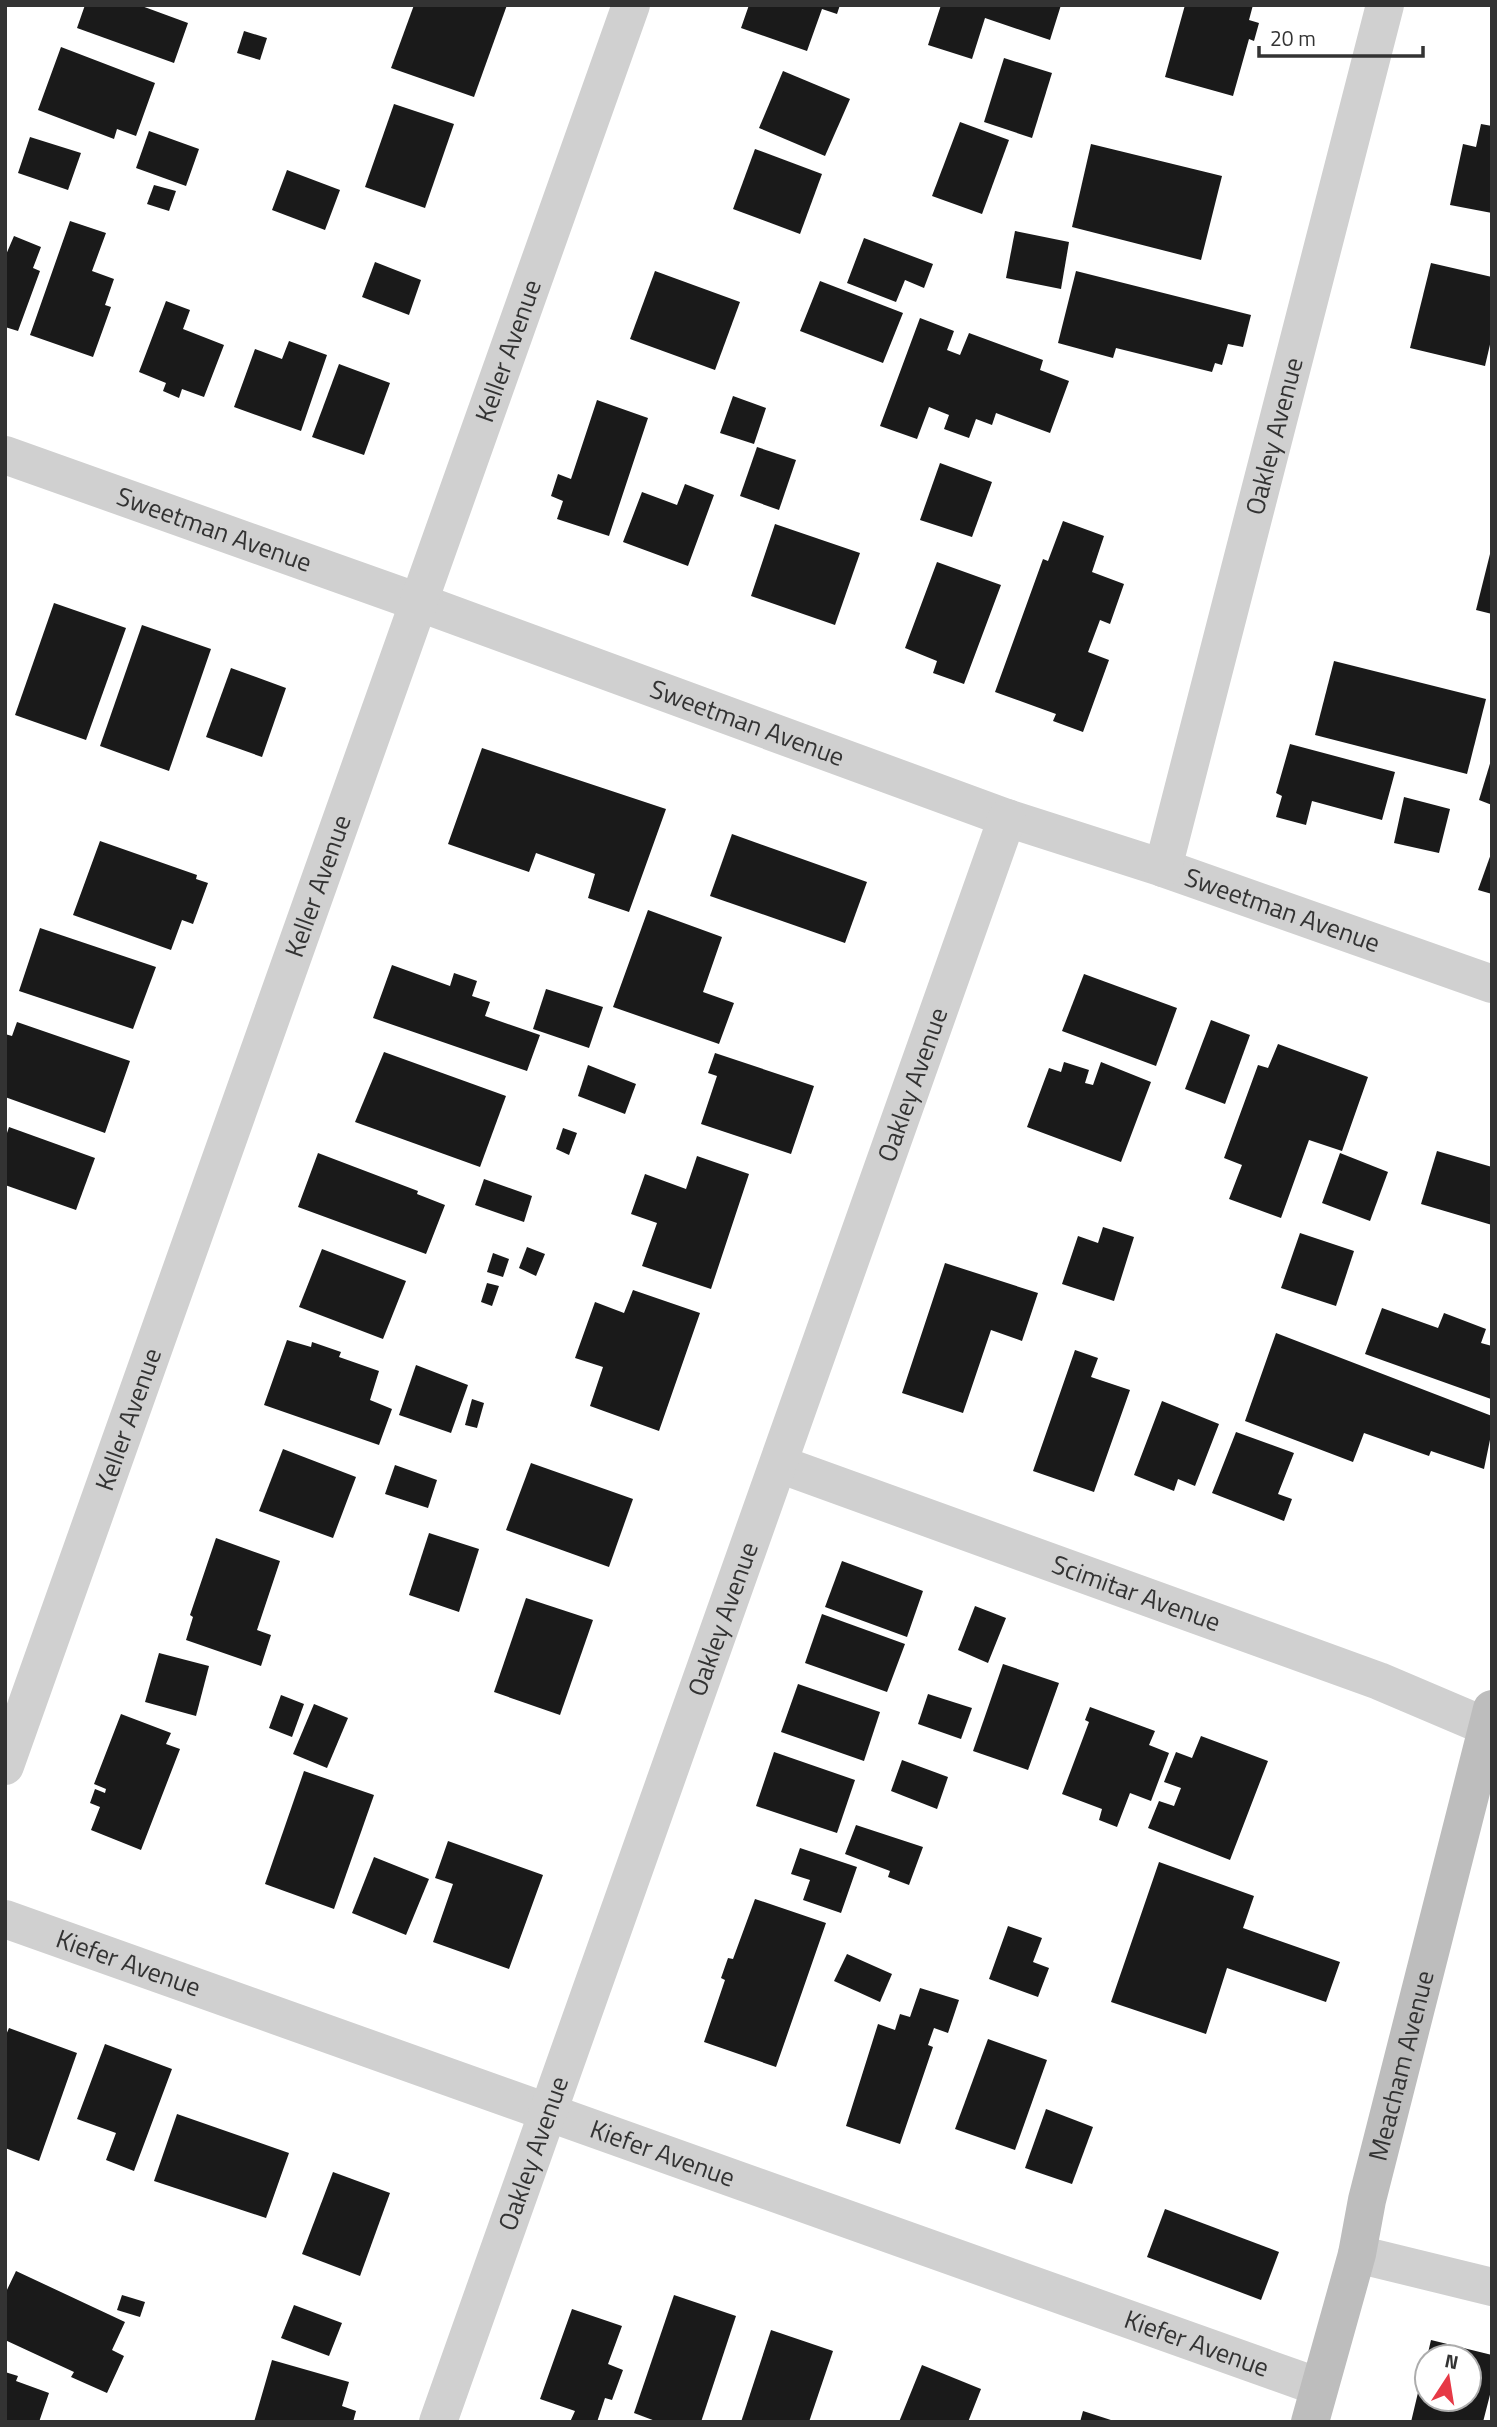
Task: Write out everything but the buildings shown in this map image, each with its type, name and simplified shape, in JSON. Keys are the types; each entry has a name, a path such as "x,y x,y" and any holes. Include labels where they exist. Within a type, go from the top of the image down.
{"main road":[{"name":"Meacham Avenue","path":"1314,2404 1357,2254 1367,2200 1490,1722"}],"street":[{"name":"Keller Avenue","path":"5,1766 631,5"},
{"name":"Oakley Avenue","path":"1163,867 1385,5"},
{"name":"Sweetman Avenue","path":"5,454 1007,818 1163,867 1492,984"},
{"name":"Oakley Avenue","path":"438,2422 1007,818"},
{"name":"Scimitar Avenue","path":"779,1464 1490,1722"},
{"name":"Kiefer Avenue","path":"5,1919 548,2113 1314,2404"},
{"path":"1357,2254 1492,2287"}]}
